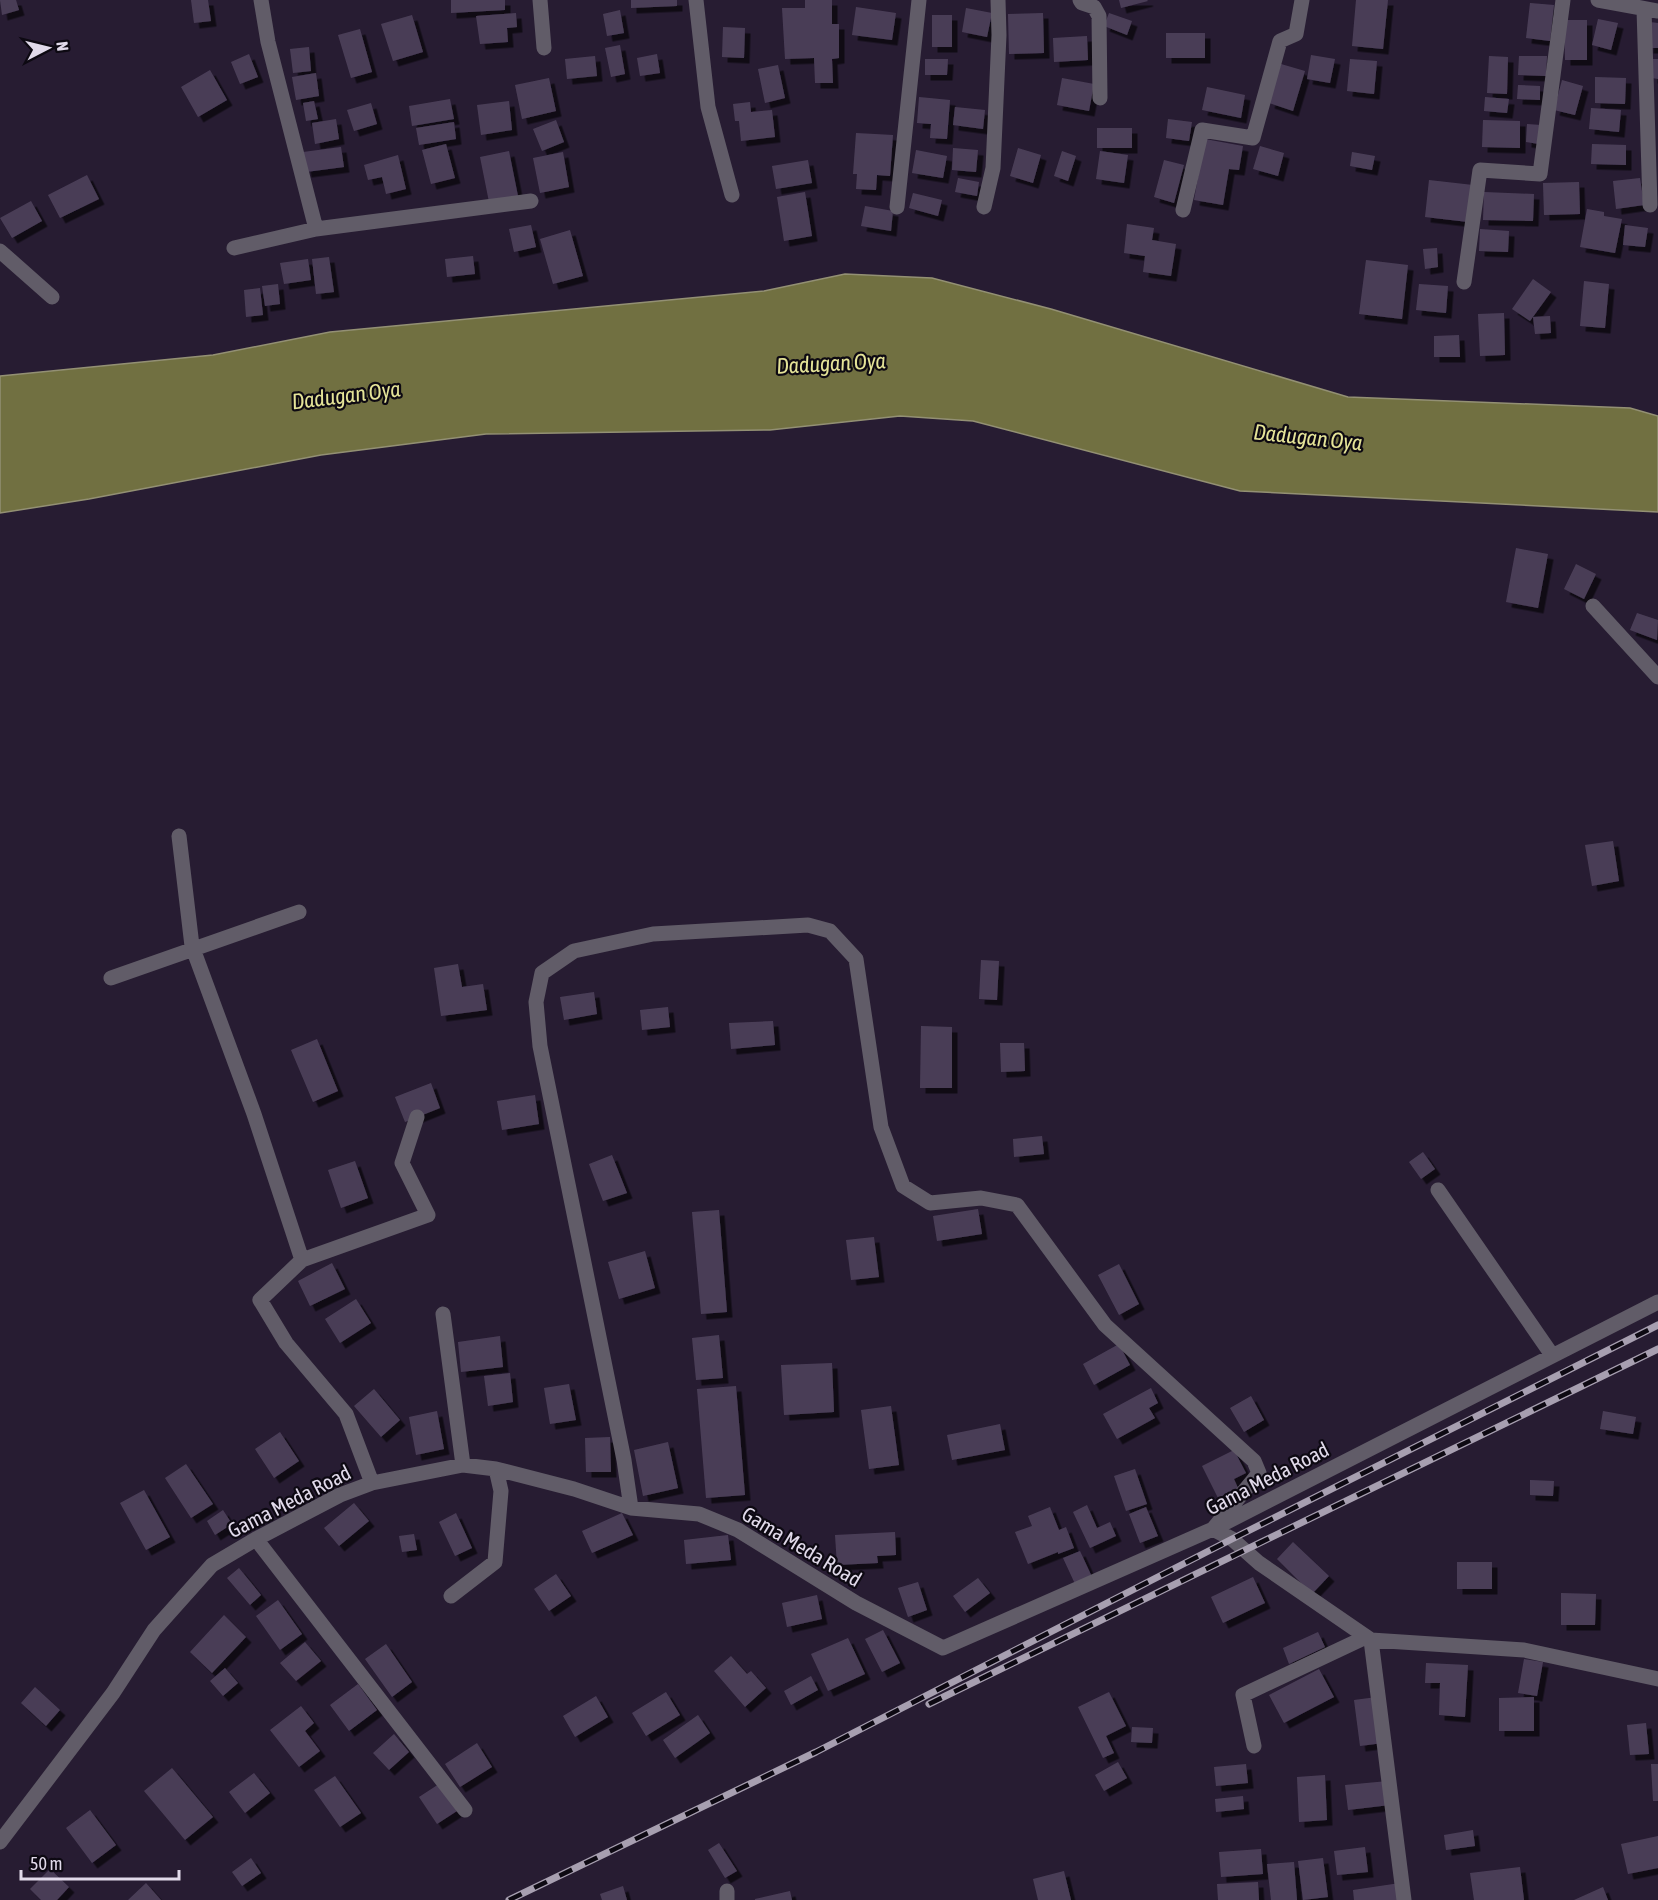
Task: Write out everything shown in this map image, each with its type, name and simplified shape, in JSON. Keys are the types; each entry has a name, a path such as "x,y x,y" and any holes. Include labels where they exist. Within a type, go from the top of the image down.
{"street":[{"path":"261,0 268,42 316,229"},
{"path":"540,0 544,48"},
{"path":"696,0 708,106 732,195"},
{"path":"897,207 920,0"},
{"path":"984,207 993,168 999,35 998,0"},
{"path":"1080,0 1094,7 1099,16 1100,98"},
{"path":"1183,210 1202,130 1252,138 1280,41 1296,34 1302,0"},
{"path":"1464,282 1480,170 1540,174 1563,0"},
{"path":"1598,0 1651,10 1650,205"},
{"path":"234,248 316,229 531,201"},
{"path":"0,251 52,297"},
{"path":"1593,606 1658,677"},
{"path":"179,836 193,949 254,1114 302,1260"},
{"path":"111,978 299,912"},
{"path":"631,1508 540,1046 536,1002 542,972 574,951 653,934 808,925 830,930 856,959 881,1127 903,1186 930,1203 981,1198 1017,1205 1105,1325 1254,1461 1259,1473 1213,1529 1232,1539 1259,1563 1369,1638 1404,1900"},
{"path":"372,1483 346,1414 286,1343 260,1300 302,1260 428,1215 402,1163 417,1117"},
{"path":"1438,1190 1552,1355"},
{"name":"Gama Meda Road","path":"0,1842 113,1693 154,1630 212,1565 340,1495 372,1483 463,1465 496,1468 631,1508 699,1514 738,1530 856,1603 943,1648 1213,1529 1658,1302"},
{"path":"443,1314 463,1465"},
{"path":"451,1596 495,1562 501,1491 496,1468"},
{"path":"256,1539 465,1810"},
{"path":"1254,1746 1243,1695 1369,1638 1524,1650 1658,1678"}],"water":[{"name":"Dadugan Oya","path":"845,274 932,278 1051,309 1348,397 1630,408 1658,416 1658,512 1240,491 973,421 900,416 770,430 486,434 321,455 89,499 0,513 0,376 213,355 330,332 764,291"}],"building":[{"path":"0,0 16,0 19,10 2,15"},
{"path":"191,0 208,0 211,21 194,23"},
{"path":"451,0 505,0 505,10 451,13"},
{"path":"631,0 677,0 677,6 631,8"},
{"path":"805,0 832,0 832,24 839,24 839,58 832,59 833,83 815,83 814,58 785,59 782,8 805,8"},
{"path":"1119,0 1147,0 1148,1 1121,8"},
{"path":"1356,0 1388,0 1383,49 1352,46"},
{"path":"1530,3 1554,5 1550,41 1526,38"},
{"path":"856,7 896,13 892,40 852,35"},
{"path":"966,8 992,13 987,37 962,32"},
{"path":"620,10 624,33 607,36 603,14"},
{"path":"516,13 517,27 507,28 508,42 480,44 476,16"},
{"path":"1043,13 1044,53 1009,54 1008,14"},
{"path":"1109,13 1132,21 1127,35 1104,26"},
{"path":"412,15 423,52 393,61 381,24"},
{"path":"932,15 952,15 952,47 932,47"},
{"path":"1598,19 1618,23 1611,50 1592,45"},
{"path":"1564,20 1587,20 1587,60 1565,60"},
{"path":"1650,22 1658,23 1658,48 1648,48"},
{"path":"723,27 745,28 744,58 722,57"},
{"path":"360,29 372,72 351,78 338,35"},
{"path":"1166,33 1205,33 1205,58 1166,58"},
{"path":"1087,36 1088,60 1054,62 1053,38"},
{"path":"620,45 625,74 611,77 605,48"},
{"path":"309,47 311,71 293,73 290,49"},
{"path":"249,54 258,77 240,84 231,62"},
{"path":"657,54 660,73 640,76 637,58"},
{"path":"1311,55 1335,59 1330,83 1307,79"},
{"path":"595,56 597,76 567,79 565,59"},
{"path":"1489,56 1508,57 1507,94 1487,93"},
{"path":"1519,56 1547,56 1546,76 1518,75"},
{"path":"925,59 948,59 947,75 925,75"},
{"path":"1350,59 1377,61 1374,94 1347,91"},
{"path":"1653,59 1658,59 1658,79 1652,78"},
{"path":"1281,64 1305,71 1293,111 1269,103"},
{"path":"778,65 785,98 765,103 758,69"},
{"path":"210,70 227,100 198,117 181,87"},
{"path":"316,73 319,96 296,100 292,77"},
{"path":"1595,77 1626,78 1625,104 1595,103"},
{"path":"549,78 556,111 522,119 515,85"},
{"path":"1062,78 1094,84 1089,111 1057,105"},
{"path":"1562,80 1583,86 1575,115 1554,110"},
{"path":"1518,85 1540,86 1540,100 1517,99"},
{"path":"1207,87 1245,95 1241,118 1202,110"},
{"path":"919,97 950,100 947,139 930,138 931,124 917,123"},
{"path":"1485,97 1509,99 1507,113 1484,111"},
{"path":"450,99 454,119 412,126 409,106"},
{"path":"314,101 318,119 306,121 303,103"},
{"path":"509,101 512,130 481,135 477,105"},
{"path":"750,102 751,112 772,110 775,137 741,141 739,121 735,121 733,104"},
{"path":"371,103 377,124 354,131 347,110"},
{"path":"955,107 985,110 983,129 953,125"},
{"path":"1591,108 1621,110 1619,132 1589,129"},
{"path":"336,119 339,139 315,144 312,123"},
{"path":"1168,119 1192,122 1189,141 1166,138"},
{"path":"556,120 564,142 542,151 533,129"},
{"path":"1483,120 1520,121 1520,148 1482,147"},
{"path":"454,122 456,139 419,145 416,128"},
{"path":"1527,124 1541,125 1539,144 1526,142"},
{"path":"1097,128 1132,128 1132,148 1097,148"},
{"path":"856,133 893,135 890,176 877,175 876,190 856,189 857,174 853,174"},
{"path":"1205,139 1243,146 1239,170 1229,169 1223,205 1194,200"},
{"path":"446,144 455,178 431,184 422,150"},
{"path":"1592,144 1626,145 1626,165 1591,164"},
{"path":"1260,146 1284,153 1278,176 1253,169"},
{"path":"341,147 344,167 306,172 303,152"},
{"path":"953,148 978,150 976,172 952,170"},
{"path":"1018,148 1041,155 1033,183 1010,176"},
{"path":"916,150 947,156 943,178 912,173"},
{"path":"509,151 518,196 489,202 480,157"},
{"path":"1062,151 1076,156 1068,181 1054,176"},
{"path":"1100,151 1128,155 1124,183 1096,179"},
{"path":"563,152 569,187 540,193 533,158"},
{"path":"1352,152 1375,156 1372,170 1350,166"},
{"path":"398,155 406,189 386,194 382,177 368,180 364,165"},
{"path":"808,160 812,183 776,189 772,166"},
{"path":"1164,160 1184,165 1174,203 1154,197"},
{"path":"87,175 99,199 60,218 48,195"},
{"path":"958,178 979,182 977,196 955,192"},
{"path":"1640,178 1644,205 1616,209 1613,181"},
{"path":"1429,180 1473,185 1468,222 1425,217"},
{"path":"1579,182 1580,214 1544,215 1543,183"},
{"path":"805,192 812,236 784,241 777,197"},
{"path":"1484,192 1534,194 1533,221 1483,220"},
{"path":"913,193 942,200 938,216 909,208"},
{"path":"31,201 42,221 12,238 0,218"},
{"path":"865,206 893,211 891,231 861,226"},
{"path":"1587,209 1604,212 1604,216 1622,219 1615,253 1580,247"},
{"path":"1127,224 1154,228 1152,240 1176,244 1171,276 1143,272 1145,256 1124,253"},
{"path":"531,225 536,247 514,252 509,229"},
{"path":"1625,225 1648,228 1645,247 1623,245"},
{"path":"1480,229 1509,231 1508,252 1479,251"},
{"path":"570,230 583,276 553,284 540,239"},
{"path":"1437,248 1438,267 1425,269 1423,249"},
{"path":"473,256 475,274 447,277 445,259"},
{"path":"329,257 334,292 316,294 312,259"},
{"path":"308,259 311,280 284,284 280,263"},
{"path":"1366,260 1408,265 1402,319 1359,314"},
{"path":"1533,279 1551,292 1530,321 1512,309"},
{"path":"1584,281 1609,284 1605,328 1580,326"},
{"path":"278,284 280,304 265,306 262,286"},
{"path":"1419,284 1448,286 1446,313 1416,310"},
{"path":"260,288 263,315 246,317 244,290"},
{"path":"1504,313 1505,355 1480,356 1478,314"},
{"path":"1550,316 1551,333 1535,334 1533,317"},
{"path":"1459,335 1460,357 1434,357 1434,336"},
{"path":"1516,548 1548,554 1538,608 1506,602"},
{"path":"1576,564 1596,574 1584,599 1564,589"},
{"path":"1637,613 1658,620 1657,640 1630,630"},
{"path":"1613,841 1619,881 1592,886 1585,845"},
{"path":"981,960 999,961 997,1000 979,999"},
{"path":"458,964 462,987 483,984 487,1010 441,1016 434,968"},
{"path":"594,992 597,1014 564,1020 560,997"},
{"path":"668,1007 670,1027 642,1030 640,1010"},
{"path":"773,1021 775,1045 731,1049 729,1023"},
{"path":"921,1026 952,1027 952,1088 920,1088"},
{"path":"317,1039 338,1091 313,1102 291,1050"},
{"path":"1000,1043 1024,1043 1025,1071 1001,1072"},
{"path":"431,1083 440,1108 405,1122 395,1097"},
{"path":"535,1095 539,1124 502,1130 497,1101"},
{"path":"1042,1136 1044,1154 1014,1157 1013,1139"},
{"path":"1423,1152 1435,1169 1421,1179 1409,1162"},
{"path":"612,1155 627,1193 603,1201 589,1164"},
{"path":"355,1161 368,1198 341,1208 328,1170"},
{"path":"978,1209 982,1234 937,1241 933,1216"},
{"path":"719,1210 727,1312 701,1314 692,1212"},
{"path":"874,1237 879,1277 851,1280 846,1240"},
{"path":"645,1251 655,1288 619,1299 608,1262"},
{"path":"332,1263 345,1289 310,1306 298,1281"},
{"path":"1119,1264 1139,1304 1119,1315 1098,1275"},
{"path":"356,1299 371,1323 340,1343 325,1319"},
{"path":"719,1335 723,1378 696,1380 692,1338"},
{"path":"500,1336 503,1367 461,1372 458,1342"},
{"path":"1119,1344 1130,1365 1094,1385 1083,1364"},
{"path":"832,1363 834,1412 784,1415 781,1365"},
{"path":"510,1373 513,1402 488,1406 484,1376"},
{"path":"569,1384 576,1420 550,1424 544,1388"},
{"path":"736,1386 745,1495 706,1498 697,1389"},
{"path":"1151,1388 1158,1403 1149,1408 1155,1418 1117,1439 1103,1414"},
{"path":"374,1389 400,1420 381,1437 354,1406"},
{"path":"1251,1396 1264,1420 1244,1432 1230,1408"},
{"path":"891,1406 899,1465 869,1469 861,1410"},
{"path":"437,1411 444,1449 416,1455 409,1417"},
{"path":"1603,1411 1636,1417 1633,1434 1600,1429"},
{"path":"1000,1424 1005,1450 952,1460 947,1435"},
{"path":"280,1432 299,1461 274,1478 255,1449"},
{"path":"610,1437 611,1472 586,1472 585,1438"},
{"path":"668,1442 678,1488 643,1496 634,1450"},
{"path":"1234,1450 1246,1473 1234,1479 1238,1488 1218,1498 1202,1466"},
{"path":"186,1464 213,1504 191,1518 165,1478"},
{"path":"1135,1469 1147,1504 1126,1511 1114,1476"},
{"path":"1530,1480 1554,1481 1553,1496 1530,1495"},
{"path":"144,1490 170,1537 146,1550 120,1503"},
{"path":"354,1503 369,1521 339,1546 324,1528"},
{"path":"1087,1505 1097,1528 1110,1522 1116,1536 1090,1548 1073,1512"},
{"path":"1050,1507 1059,1530 1066,1527 1074,1548 1028,1564 1015,1532 1032,1526 1028,1516"},
{"path":"1146,1507 1158,1536 1140,1543 1129,1514"},
{"path":"223,1510 232,1524 215,1535 207,1521"},
{"path":"456,1513 472,1548 455,1556 439,1522"},
{"path":"622,1513 633,1535 592,1553 582,1531"},
{"path":"895,1532 896,1555 877,1556 878,1563 837,1565 835,1535"},
{"path":"414,1534 417,1550 402,1552 399,1536"},
{"path":"728,1535 731,1560 686,1564 684,1540"},
{"path":"1293,1542 1329,1576 1312,1594 1277,1559"},
{"path":"1080,1551 1093,1579 1076,1586 1063,1558"},
{"path":"1457,1562 1492,1562 1492,1589 1457,1589"},
{"path":"239,1568 261,1595 250,1605 227,1578"},
{"path":"556,1574 571,1596 549,1611 534,1589"},
{"path":"1253,1577 1265,1603 1223,1623 1211,1597"},
{"path":"978,1578 990,1593 965,1612 953,1596"},
{"path":"918,1582 927,1610 908,1617 898,1588"},
{"path":"1561,1593 1596,1594 1595,1625 1561,1625"},
{"path":"817,1595 822,1619 787,1627 782,1603"},
{"path":"278,1600 302,1634 280,1650 256,1616"},
{"path":"224,1615 246,1637 212,1673 190,1652"},
{"path":"883,1630 900,1663 882,1672 865,1639"},
{"path":"1318,1632 1325,1647 1289,1664 1283,1648"},
{"path":"848,1638 865,1674 828,1691 811,1654"},
{"path":"305,1642 321,1661 296,1681 280,1663"},
{"path":"386,1644 412,1682 392,1697 365,1659"},
{"path":"731,1656 747,1674 751,1671 766,1688 745,1707 714,1671"},
{"path":"1524,1659 1543,1662 1537,1696 1518,1693"},
{"path":"1426,1663 1468,1665 1465,1717 1439,1715 1440,1683 1425,1683"},
{"path":"225,1668 238,1683 223,1696 210,1681"},
{"path":"1319,1669 1334,1697 1284,1723 1269,1695"},
{"path":"811,1676 818,1690 791,1705 784,1691"},
{"path":"358,1684 377,1710 349,1731 330,1705"},
{"path":"35,1687 60,1710 46,1726 21,1703"},
{"path":"666,1692 680,1715 646,1736 632,1713"},
{"path":"1109,1692 1126,1726 1106,1736 1114,1753 1103,1758 1078,1707"},
{"path":"596,1696 608,1717 575,1737 563,1716"},
{"path":"1377,1697 1383,1743 1360,1746 1354,1700"},
{"path":"1534,1697 1534,1731 1499,1731 1499,1698"},
{"path":"301,1706 314,1723 305,1731 320,1751 299,1767 270,1730"},
{"path":"698,1715 710,1733 675,1758 663,1740"},
{"path":"1646,1723 1649,1754 1630,1755 1627,1725"},
{"path":"1132,1727 1153,1728 1152,1743 1131,1742"},
{"path":"394,1734 409,1752 389,1770 373,1753"},
{"path":"477,1743 492,1767 460,1787 445,1764"},
{"path":"1118,1762 1127,1778 1104,1791 1095,1775"},
{"path":"1246,1764 1248,1783 1216,1786 1214,1767"},
{"path":"1651,1764 1658,1764 1658,1801 1653,1801"},
{"path":"172,1768 213,1817 185,1840 144,1791"},
{"path":"254,1773 270,1793 245,1813 229,1792"},
{"path":"1325,1775 1327,1820 1299,1822 1297,1777"},
{"path":"335,1776 361,1813 340,1827 314,1790"},
{"path":"1388,1781 1390,1805 1348,1810 1345,1785"},
{"path":"439,1784 457,1811 437,1824 419,1797"},
{"path":"1243,1796 1244,1809 1216,1812 1215,1799"},
{"path":"90,1810 116,1845 92,1863 66,1828"},
{"path":"1473,1830 1475,1846 1446,1850 1444,1835"},
{"path":"1658,1836 1658,1868 1628,1874 1621,1844"},
{"path":"719,1843 737,1871 725,1878 708,1850"},
{"path":"1365,1847 1368,1872 1337,1875 1334,1851"},
{"path":"1261,1849 1263,1874 1221,1877 1219,1852"},
{"path":"251,1858 261,1873 242,1886 232,1872"},
{"path":"1323,1858 1328,1897 1303,1900 1298,1861"},
{"path":"1294,1862 1297,1900 1271,1900 1267,1864"},
{"path":"1520,1867 1524,1900 1474,1900 1470,1873"},
{"path":"50,1869 69,1887 57,1900 41,1900 30,1889"},
{"path":"1064,1871 1071,1900 1038,1900 1033,1879"},
{"path":"1258,1882 1259,1900 1218,1900 1217,1884"},
{"path":"146,1883 161,1900 128,1900"},
{"path":"1400,1883 1402,1900 1354,1900 1353,1890"},
{"path":"623,1886 627,1900 602,1900 600,1894"},
{"path":"1603,1887 1608,1900 1574,1900"},
{"path":"790,1891 792,1900 755,1900 755,1899"}],"railway":[{"path":"509,1900 816,1752 1232,1539 1658,1325"},
{"path":"929,1704 1658,1349"}]}
